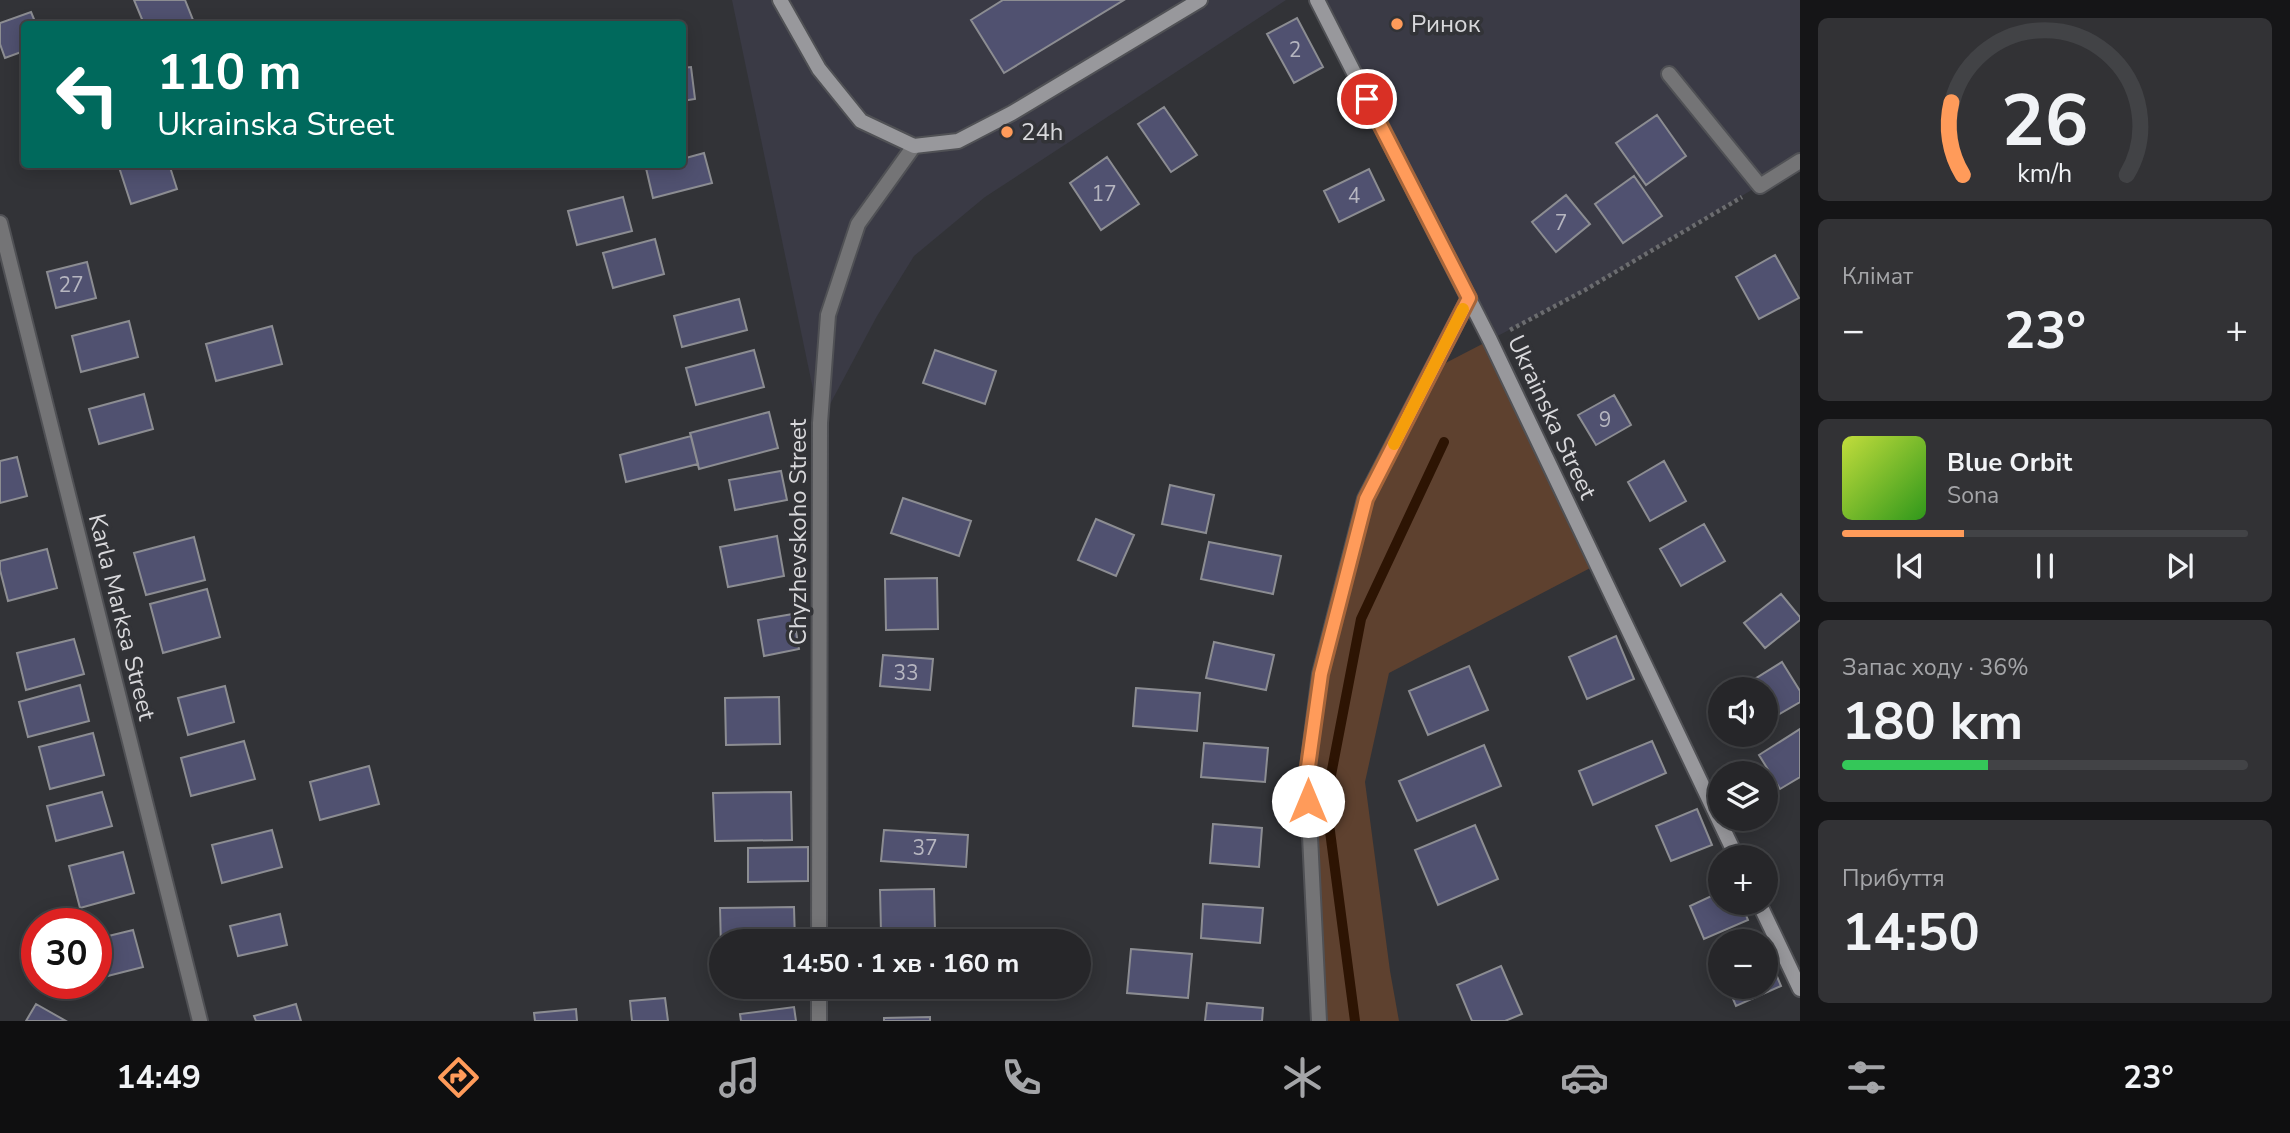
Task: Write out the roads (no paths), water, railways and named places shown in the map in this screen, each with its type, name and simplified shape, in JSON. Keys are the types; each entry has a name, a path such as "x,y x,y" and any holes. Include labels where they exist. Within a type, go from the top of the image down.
{"street":[{"path":"780,0 819,69 861,121 914,146 958,141 1012,113 1200,0"},
{"name":"Ukrainska Street","path":"1317,0 1490,340 1731,845"},
{"path":"1669,74 1760,186 1800,161"},
{"name":"Chyzhevskoho Street","path":"819,929 820,423 828,314 858,224 914,146"},
{"name":"Karla Marksa Street","path":"0,223 200,1021"},
{"path":"1320,1021 1307,774 1321,674 1366,499 1469,298"},
{"path":"1765,915 1800,989"},
{"path":"819,999 819,1021"}],"waterway":[{"path":"1355,1021 1326,801 1361,619 1444,442"}],"place":[{"name":"Ринок","path":"1397,24"},
{"name":"24h","path":"1007,132"}]}
